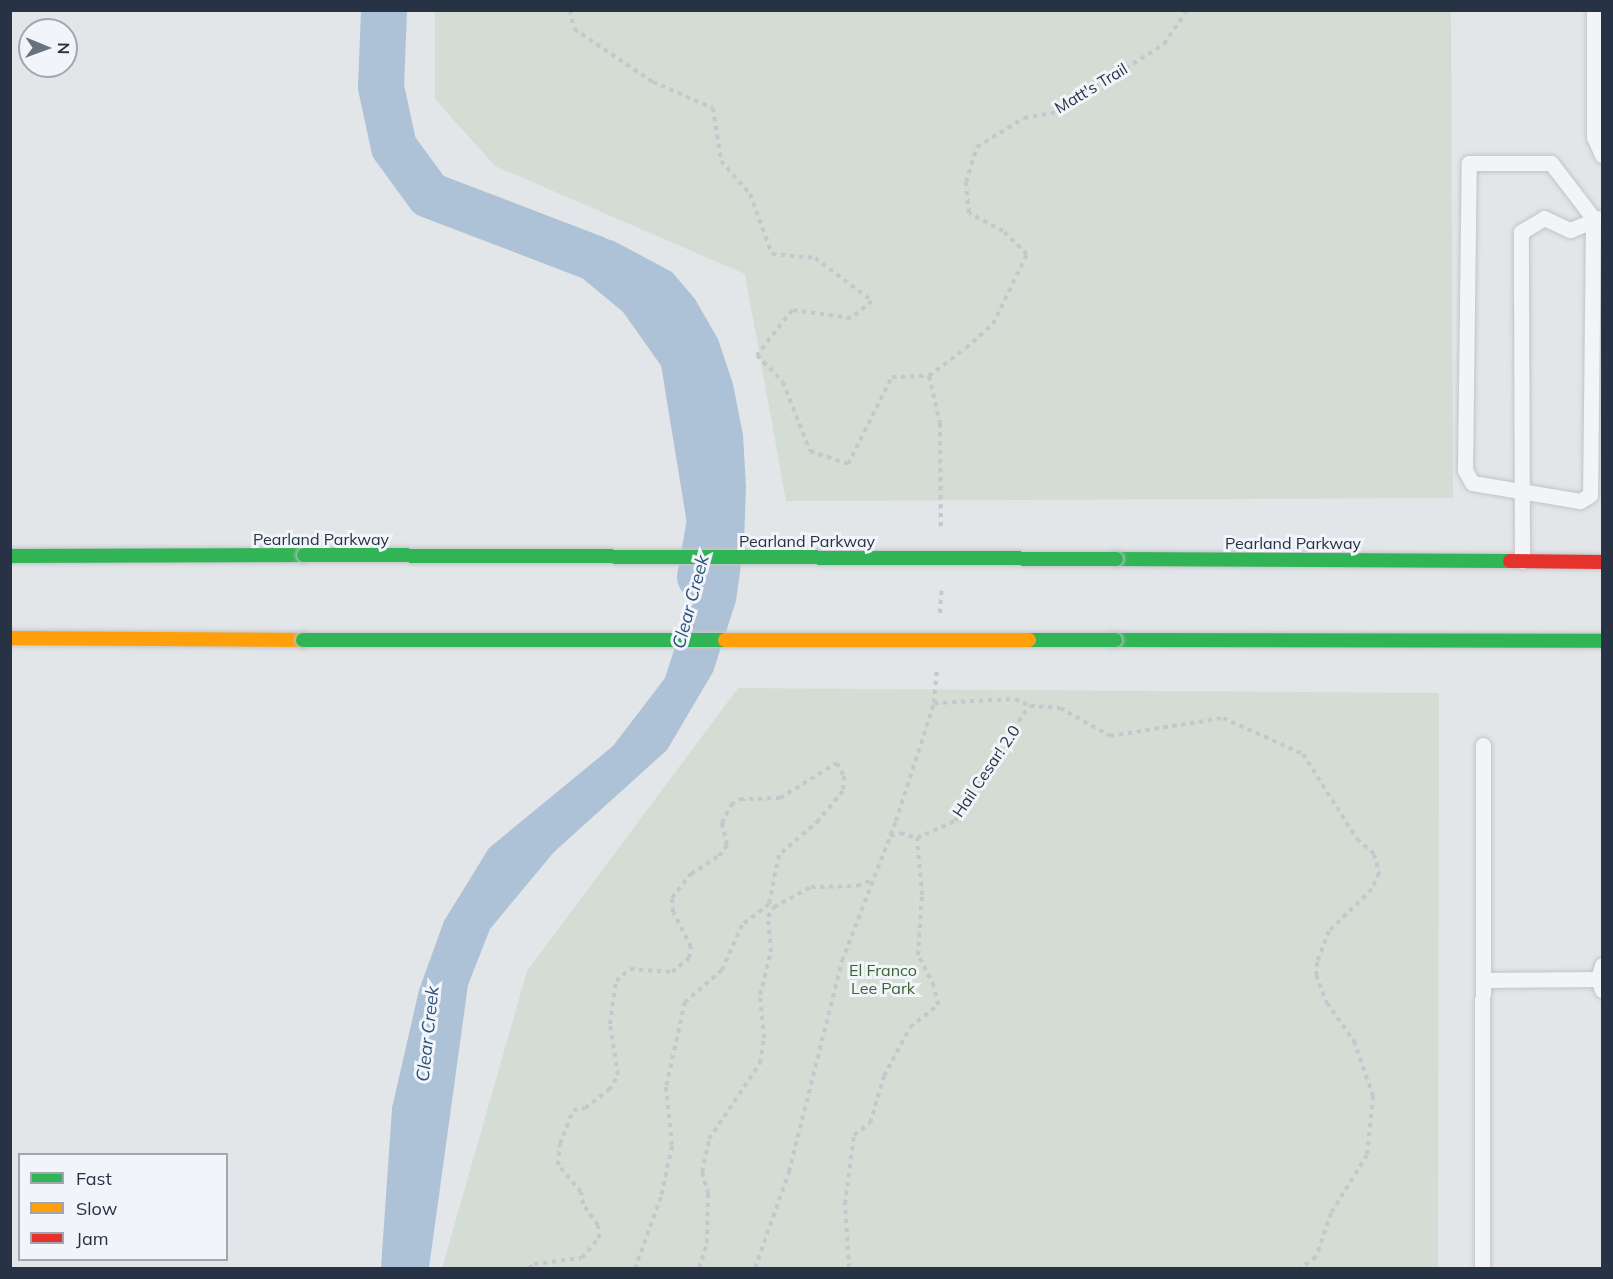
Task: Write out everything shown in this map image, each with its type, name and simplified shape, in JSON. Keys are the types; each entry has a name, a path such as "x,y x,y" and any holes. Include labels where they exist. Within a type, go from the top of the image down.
{"main road":[{"name":"Pearland Parkway","path":"10,556 304,555 1602,562"},
{"path":"10,638 1602,641"}],"lane":[{"path":"1594,10 1594,137 1602,154"},
{"path":"1469,163 1551,163 1598,218 1590,495 1580,501 1472,483 1465,470 1469,163"},
{"path":"1522,561 1521,232 1544,218 1570,230 1598,218"},
{"path":"1482,1269 1483,745"},
{"path":"1483,980 1601,978"}],"path":[{"name":"Matt's Trail","path":"570,10 574,29 653,82 713,108 721,161 750,194 772,254 815,258 872,301 851,318 792,310 757,355 783,382 810,451 848,464 892,377 929,376 993,324 1027,254 1004,231 969,213 966,182 977,147 1024,118 1057,112 1164,44 1187,10"},
{"path":"756,1269 789,1172 842,962 890,836 934,703 1015,699 1030,706 1060,708 1110,736 1223,718 1303,754 1357,839 1374,854 1379,873 1372,889 1329,931 1317,962 1316,975 1327,1003 1354,1041 1373,1096 1366,1155 1331,1213 1316,1257 1300,1269"},
{"name":"Hail Cesar! 2.0","path":"890,836 900,832 917,838 955,821 1002,743 1030,706"},
{"path":"529,1269 534,1264 582,1258 599,1238 598,1225 583,1204 581,1192 558,1165 560,1144 573,1110 585,1108 609,1090 618,1075 610,1024 616,981 630,969 672,972 689,958 691,947 673,912 672,898 691,874 719,856 727,845 722,823 731,806 740,799 780,798 837,763 844,776 843,791 819,820 779,855 769,904 742,925 722,970 685,1002 666,1087 672,1146 661,1197 635,1269"},
{"path":"849,1269 845,1204 854,1135 870,1123 885,1076 910,1028 938,1005 934,986 918,955 922,895 917,838"},
{"path":"699,1269 706,1243 708,1194 702,1172 709,1139 760,1063 764,1038 760,995 771,952 768,917 774,907 811,887 857,886 874,879"}],"green space":[{"path":"435,11 1451,11 1453,498 786,501 745,274 495,166 435,99"},
{"name":"El Franco Lee Park","path":"738,688 1439,693 1438,1268 442,1268 527,971"}],"water":[{"path":"475,203 614,241 672,272 695,299 718,339 733,384 743,435 746,487 744,543 736,601 713,672 667,750 554,852 490,929 468,985 429,1268 381,1268 392,1108 419,990 444,921 489,848 613,746 665,678 694,588 712,499 714,448 702,387 690,348 660,306 600,274 511,241 459,216"}],"waterway":[{"name":"Clear Creek","path":"384,10 381,87 394,147 429,195 594,258 640,296 683,357 710,521 700,577"}],"traffic: fast":[{"path":"10,556 304,555"},
{"path":"304,555 1116,559"},
{"path":"1116,559 1510,561"},
{"path":"303,640 725,640"},
{"path":"1029,640 1115,640"},
{"path":"1115,640 1602,641"}],"traffic: slow":[{"path":"10,638 303,640"},
{"path":"725,640 1029,640"}],"traffic: jam":[{"path":"1510,561 1602,562"}]}
